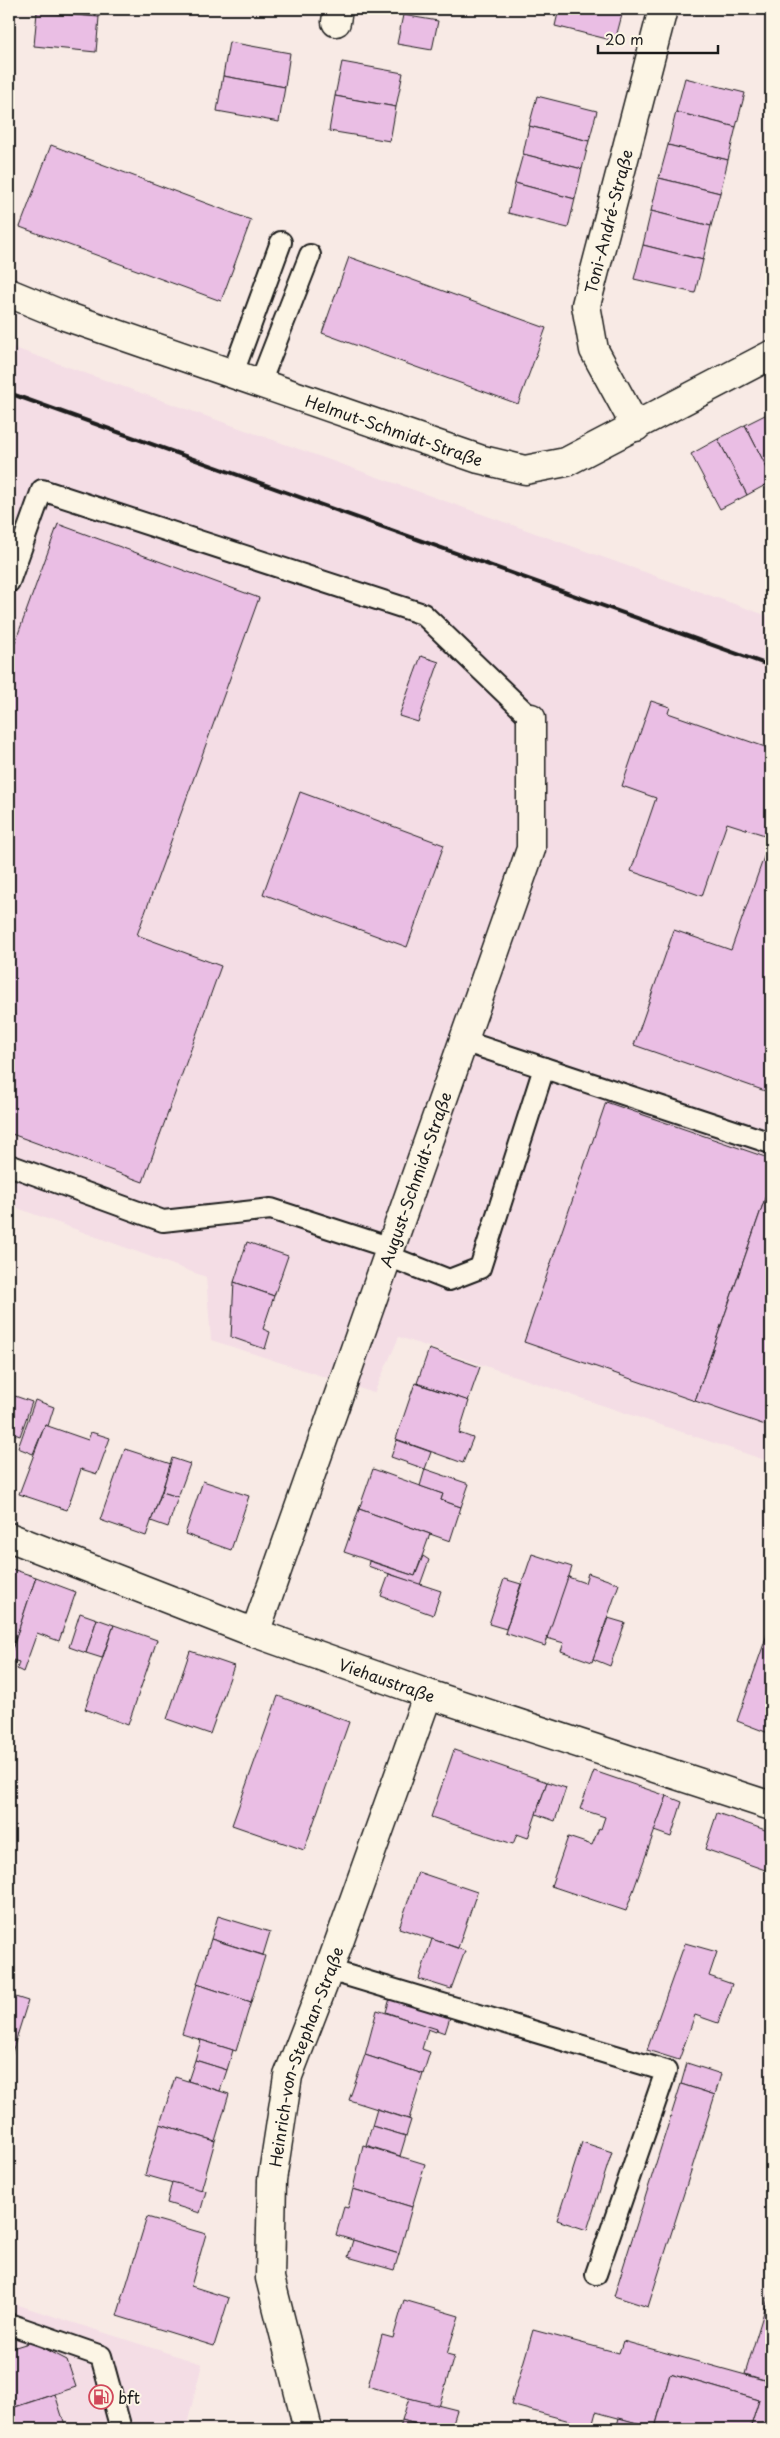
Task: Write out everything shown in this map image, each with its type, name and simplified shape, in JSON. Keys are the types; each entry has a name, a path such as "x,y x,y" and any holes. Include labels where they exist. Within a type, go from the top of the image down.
{"street":[{"name":"Toni-André-Straße","path":"636,428 594,350 586,305 663,9"},
{"name":"Helmut-Schmidt-Straße","path":"9,293 65,316 479,459 525,470 566,462 636,428 771,355"},
{"name":"August-Schmidt-Straße","path":"255,1633 531,849 531,718"},
{"name":"Viehaustraße","path":"9,1537 255,1633 428,1694 771,1806"},
{"name":"Heinrich-von-Stephan-Straße","path":"308,2429 270,2278 272,2180 288,2076 329,1970 428,1694"}],"lane":[{"path":"233,374 281,242"},
{"path":"260,383 310,255"},
{"path":"9,582 42,490 423,614 531,718"},
{"path":"464,1041 771,1143"},
{"path":"9,1165 163,1221 271,1209 389,1252 449,1280 480,1268 544,1068"},
{"path":"329,1970 666,2070 596,2274"},
{"path":"9,2324 101,2356 122,2429"}],"shaded area":[{"path":"9,346 771,617 771,1462 399,1337 374,1393 211,1340 206,1277 9,1205"},
{"name":"bft","path":"9,2302 202,2364 186,2429 9,2429"}],"building":[{"path":"37,9 100,9 99,17 37,12"},
{"path":"559,9 613,9 623,11 615,41 555,26"},
{"path":"37,12 99,17 96,52 34,46"},
{"path":"403,15 438,21 432,50 397,44"},
{"path":"229,42 290,53 285,87 223,76"},
{"path":"342,62 403,73 396,107 335,96"},
{"path":"223,76 285,87 279,122 217,111"},
{"path":"685,78 745,93 736,127 676,112"},
{"path":"335,96 396,107 390,141 329,131"},
{"path":"537,96 597,111 589,141 529,126"},
{"path":"676,112 736,127 728,160 668,145"},
{"path":"529,126 589,141 582,169 523,154"},
{"path":"51,145 251,220 221,301 20,227"},
{"path":"668,145 728,160 720,193 659,178"},
{"path":"523,154 582,169 575,199 515,183"},
{"path":"659,178 720,193 711,226 651,211"},
{"path":"515,183 575,199 568,228 508,213"},
{"path":"651,211 711,226 703,260 643,245"},
{"path":"643,245 703,260 695,293 634,279"},
{"path":"349,257 546,328 518,404 322,333"},
{"path":"771,412 771,476 745,425"},
{"path":"745,425 771,476 771,482 747,495 718,439"},
{"path":"718,439 747,495 720,509 691,454"},
{"path":"58,524 259,598 137,935 221,966 143,1182 9,1133 9,659"},
{"path":"421,656 439,662 418,722 399,716"},
{"path":"651,701 670,707 668,713 771,749 771,837 727,823 702,896 631,871 656,798 622,786"},
{"path":"300,792 444,845 407,947 263,894"},
{"path":"771,837 771,1093 634,1045 674,930 731,950"},
{"path":"606,1102 771,1159 771,1181 695,1401 524,1342"},
{"path":"771,1181 771,1427 695,1401"},
{"path":"247,1242 288,1256 274,1296 234,1282"},
{"path":"234,1282 274,1296 263,1329 270,1332 265,1349 231,1337"},
{"path":"429,1349 480,1367 468,1401 417,1383"},
{"path":"415,1383 469,1401 459,1433 473,1438 463,1463 396,1439"},
{"path":"15,1396 32,1402 20,1436 9,1432 9,1414"},
{"path":"35,1400 54,1407 48,1426 45,1425 33,1454 18,1448"},
{"path":"45,1425 88,1440 91,1432 110,1438 97,1474 81,1469 67,1510 19,1494"},
{"path":"397,1440 431,1452 425,1469 391,1457"},
{"path":"125,1449 171,1464 146,1536 100,1520"},
{"path":"172,1458 190,1464 178,1497 162,1492"},
{"path":"373,1469 443,1494 441,1500 461,1507 450,1541 359,1509"},
{"path":"425,1469 469,1484 461,1507 441,1500 443,1494 420,1486"},
{"path":"203,1481 249,1496 231,1550 185,1534"},
{"path":"162,1492 178,1497 168,1527 151,1521"},
{"path":"359,1509 430,1534 415,1576 344,1552"},
{"path":"532,1554 572,1567 545,1646 505,1633"},
{"path":"423,1556 429,1560 420,1585 368,1566 369,1561 415,1576"},
{"path":"9,1568 36,1577 9,1659"},
{"path":"588,1573 619,1584 592,1662 561,1651 564,1643 547,1638 568,1577 585,1583"},
{"path":"389,1574 441,1591 433,1615 381,1596"},
{"path":"36,1577 76,1592 59,1641 37,1633 23,1672 17,1669 19,1662 9,1659"},
{"path":"504,1579 521,1584 506,1629 489,1624"},
{"path":"80,1613 97,1619 86,1653 69,1647"},
{"path":"608,1618 625,1623 610,1666 593,1659"},
{"path":"97,1619 114,1625 102,1658 86,1653"},
{"path":"114,1625 157,1640 128,1725 85,1709"},
{"path":"768,1632 771,1633 771,1734 737,1721"},
{"path":"190,1651 234,1666 210,1734 167,1719"},
{"path":"278,1696 349,1722 304,1850 232,1825"},
{"path":"454,1750 547,1782 528,1838 517,1834 513,1844 431,1817"},
{"path":"594,1771 667,1796 626,1911 551,1886 568,1837 592,1845 599,1828 601,1829 605,1817 580,1809"},
{"path":"547,1782 566,1788 555,1821 536,1814"},
{"path":"667,1796 682,1802 671,1837 654,1831"},
{"path":"717,1813 771,1832 771,1872 705,1849"},
{"path":"418,1872 477,1892 458,1948 399,1928"},
{"path":"218,1916 270,1932 263,1955 211,1939"},
{"path":"211,1939 265,1956 251,2002 197,1984"},
{"path":"432,1939 465,1951 451,1989 419,1979"},
{"path":"685,1943 717,1952 709,1976 732,1984 718,2023 695,2015 679,2060 647,2050"},
{"path":"197,1984 251,2002 236,2051 182,2034"},
{"path":"9,1995 28,2001 9,2062"},
{"path":"391,1995 451,2014 445,2033 386,2012"},
{"path":"377,2010 437,2029 436,2032 428,2029 422,2049 430,2052 423,2074 365,2055"},
{"path":"201,2040 233,2050 227,2070 195,2060"},
{"path":"365,2055 423,2074 409,2119 349,2100"},
{"path":"195,2060 227,2070 220,2091 188,2081"},
{"path":"687,2063 721,2074 715,2095 681,2084"},
{"path":"175,2077 229,2094 215,2141 160,2124"},
{"path":"681,2084 715,2095 648,2307 614,2296"},
{"path":"377,2109 411,2120 406,2136 372,2126"},
{"path":"160,2124 215,2141 201,2191 145,2175"},
{"path":"372,2126 406,2136 400,2156 366,2145"},
{"path":"582,2142 612,2152 587,2230 557,2220"},
{"path":"363,2145 425,2164 412,2207 353,2189"},
{"path":"172,2182 206,2191 200,2213 167,2203"},
{"path":"353,2189 412,2207 399,2254 336,2235 344,2207 348,2208"},
{"path":"147,2217 206,2234 191,2286 229,2298 214,2346 117,2316"},
{"path":"353,2240 399,2254 394,2270 348,2257"},
{"path":"771,2289 771,2382 745,2374"},
{"path":"404,2300 459,2316 447,2354 454,2356 439,2407 368,2386 382,2335 393,2338"},
{"path":"533,2330 619,2353 623,2341 771,2382 771,2429 750,2429 759,2400 670,2374 655,2428 596,2412 592,2427 511,2405"},
{"path":"32,2342 67,2360 76,2387 9,2409 9,2349"},
{"path":"670,2374 759,2400 750,2429 616,2429 619,2418 655,2428"},
{"path":"55,2394 66,2429 15,2429 9,2409"},
{"path":"409,2398 457,2410 451,2429 432,2429 402,2420"},
{"path":"402,2420 432,2429 400,2429"}],"railway":[{"path":"9,393 771,666"}],"place":[{"name":"bft","path":"101,2397"}]}
